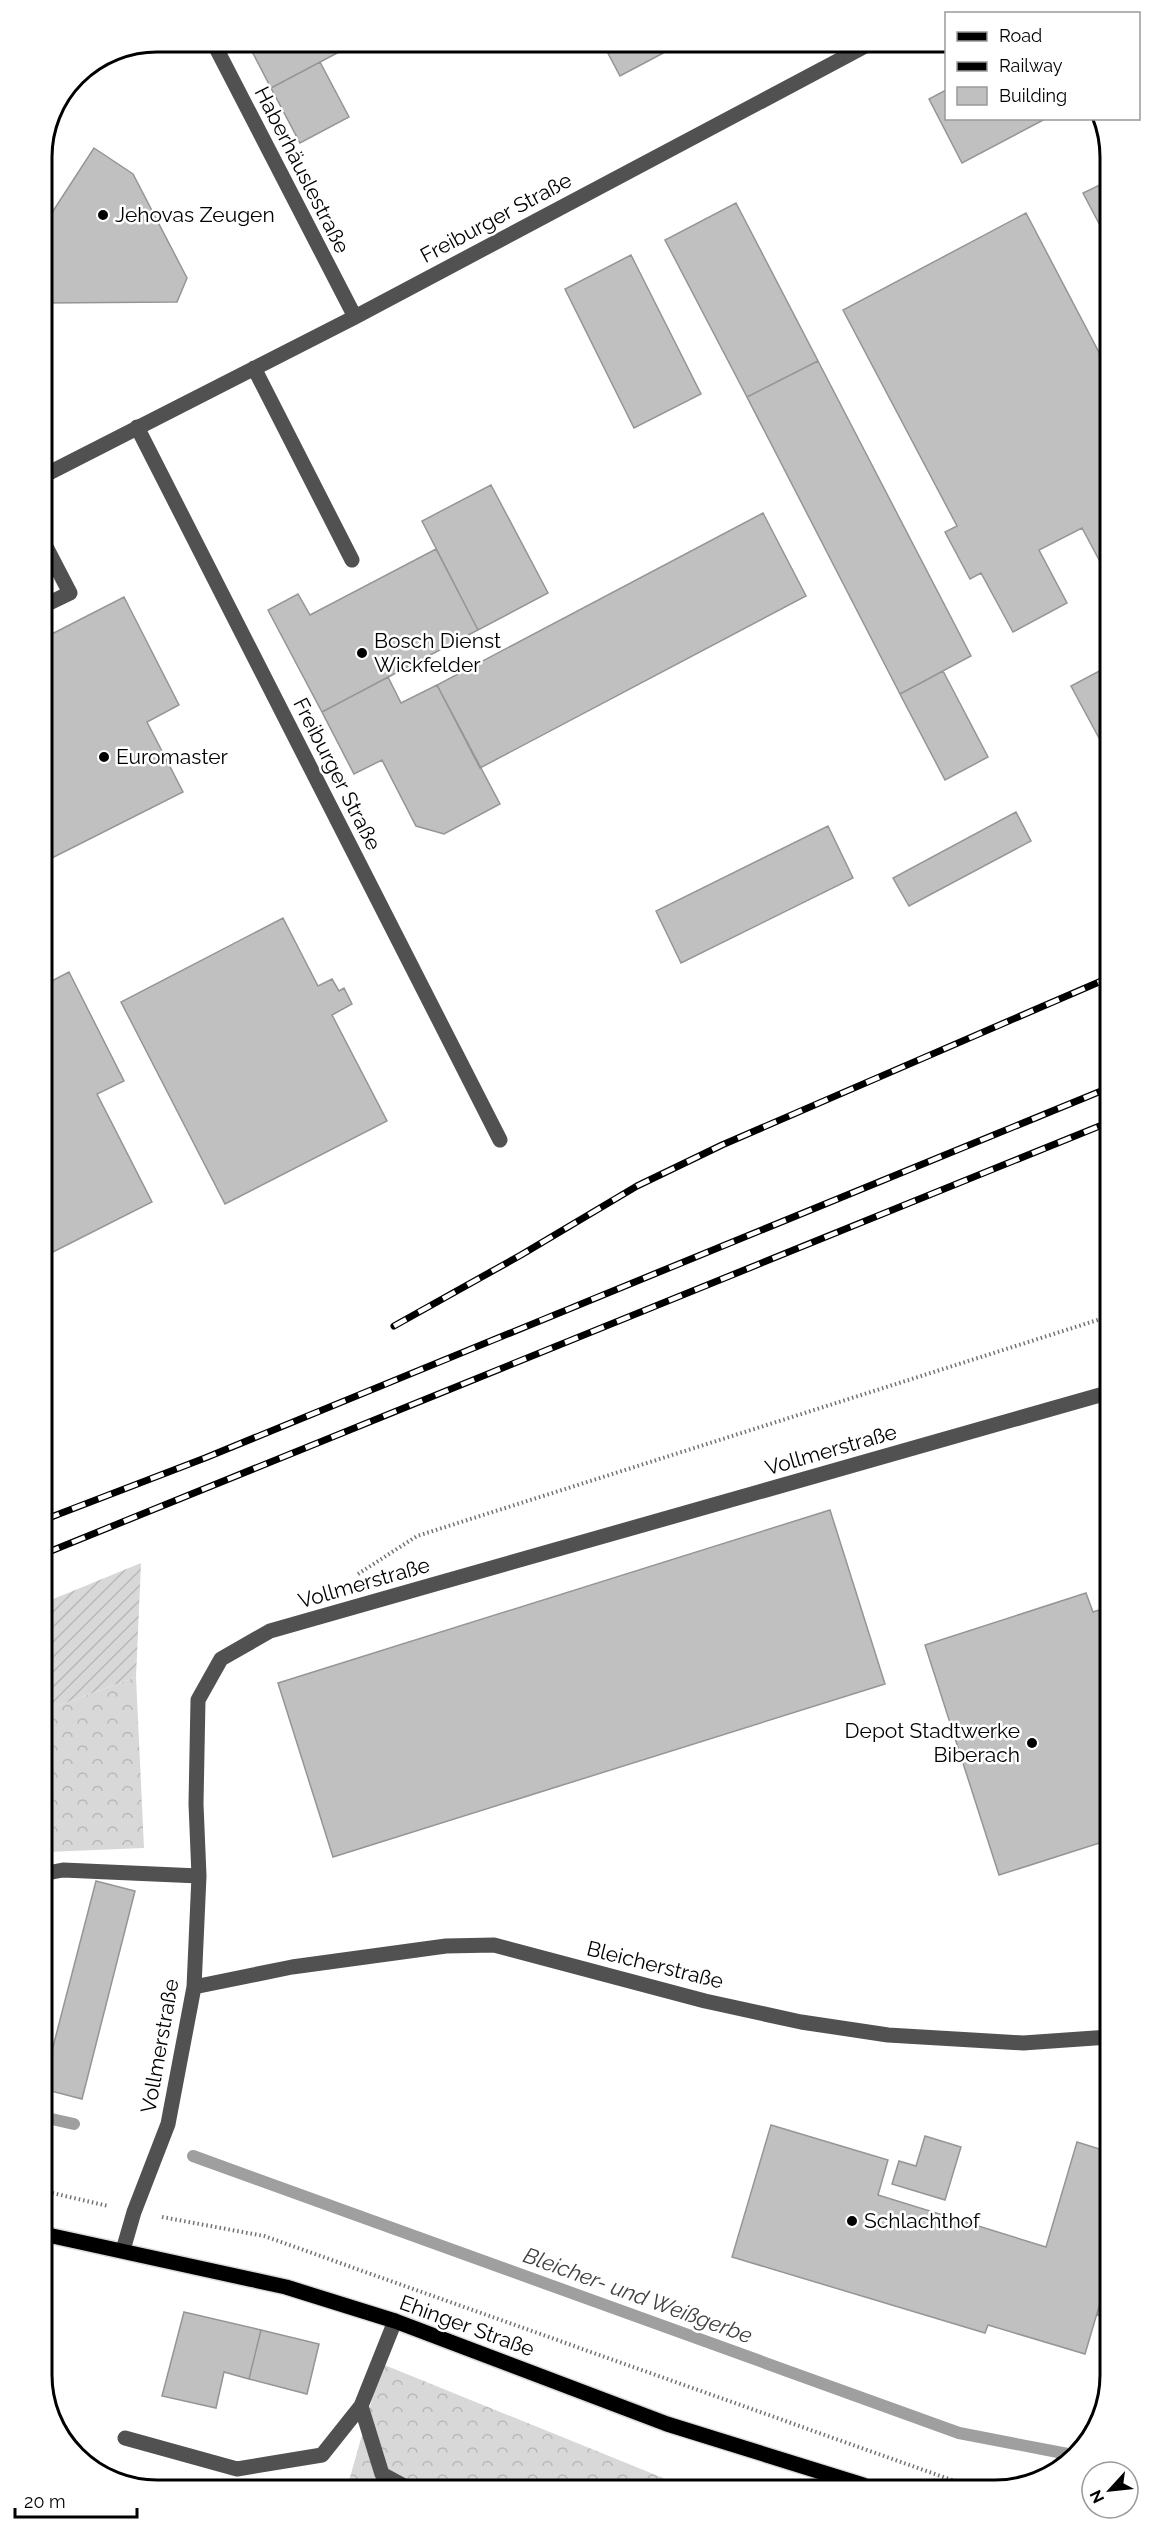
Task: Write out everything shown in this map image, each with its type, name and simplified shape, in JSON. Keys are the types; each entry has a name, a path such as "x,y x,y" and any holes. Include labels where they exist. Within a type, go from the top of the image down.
{"main road":[{"name":"Ehinger Straße","path":"52,2236 286,2287 395,2321 668,2424 830,2480"}],"street":[{"name":"Haberhäuslestraße","path":"218,52 355,318"},
{"name":"Freiburger Straße","path":"53,471 355,318 852,53"},
{"path":"254,368 352,560"},
{"name":"Freiburger Straße","path":"136,427 500,1140"},
{"path":"53,560 70,592 53,601"},
{"name":"Vollmerstraße","path":"123,2250 134,2212 168,2124 194,1988 199,1876 196,1804 198,1700 221,1659 270,1631 1100,1395"},
{"path":"52,1872 63,1870 199,1876"},
{"name":"Bleicherstraße","path":"194,1988 292,1967 446,1946 494,1945 705,2001 801,2022 888,2036 1023,2043 1100,2038"},
{"path":"126,2438 237,2469 322,2455 361,2406 395,2321"},
{"path":"361,2406 382,2474 392,2479"}],"path":[{"path":"348,1580 417,1536 1100,1319"},
{"path":"52,2193 134,2212 264,2236 952,2480"}],"green space":[{"path":"141,1563 136,1677 52,1708 52,1599"},
{"path":"136,1677 144,1848 52,1852 52,1708"},
{"path":"382,2364 667,2480 349,2479"}],"building":[{"path":"252,52 339,52 271,88"},
{"path":"608,53 664,53 620,76"},
{"path":"320,62 349,117 300,143 271,88"},
{"path":"945,91 945,120 1043,120 962,163 929,99"},
{"name":"Jehovas Zeugen","path":"94,148 133,174 187,278 177,302 53,303 53,211"},
{"path":"1100,185 1100,225 1083,193"},
{"path":"736,203 818,361 747,397 665,240"},
{"path":"1026,213 1100,354 1100,562 1082,528 1039,550 1067,603 1013,632 981,573 970,579 945,532 957,526 843,310"},
{"path":"631,255 701,394 634,428 565,289"},
{"path":"818,361 971,656 900,694 747,397"},
{"path":"491,485 548,593 478,630 422,521"},
{"path":"763,513 806,596 480,768 437,685"},
{"name":"Bosch Dienst Wickfelder","path":"436,549 478,630 322,712 268,610 298,594 310,615"},
{"name":"Euromaster","path":"124,597 179,705 147,722 183,792 53,858 53,633"},
{"path":"943,671 988,757 945,780 900,694"},
{"path":"1100,671 1100,740 1071,686"},
{"path":"388,677 401,703 437,685 500,804 444,834 416,826 382,760 354,774 322,712"},
{"path":"1016,812 1031,841 909,906 893,878"},
{"path":"828,826 853,878 681,963 656,911"},
{"path":"283,918 318,986 332,979 339,991 344,988 352,1004 332,1015 387,1121 225,1204 121,1002"},
{"path":"69,972 124,1081 97,1094 152,1202 53,1252 53,981"},
{"path":"830,1510 885,1684 333,1857 278,1683"},
{"name":"Depot Stadtwerke Biberach","path":"1086,1593 1093,1612 1100,1610 1100,1843 999,1875 925,1645"},
{"path":"96,1881 135,1891 82,2099 52,2091 52,2050"},
{"name":"Schlachthof","path":"771,2125 888,2160 878,2195 1046,2247 1077,2142 1100,2149 1100,2303 1085,2354 988,2325 985,2333 732,2257"},
{"path":"925,2136 961,2147 945,2200 892,2184 899,2161 916,2166"},
{"path":"184,2312 261,2330 249,2379 224,2372 216,2408 162,2396"},
{"path":"261,2330 319,2344 307,2394 249,2379"}],"waterway":[{"name":"Bleicher- und Weißgerbe","path":"52,2119 74,2124"},
{"name":"Bleicher- und Weißgerbe","path":"193,2156 959,2433 1064,2453"}],"railway":[{"path":"394,1326 521,1255 637,1186 722,1145 1100,982"},
{"path":"52,1517 205,1458 1100,1091"},
{"path":"52,1550 1100,1126"}],"place":[{"name":"Jehovas Zeugen","path":"103,215"},
{"name":"Bosch Dienst Wickfelder","path":"362,653"},
{"name":"Euromaster","path":"104,757"},
{"name":"Depot Stadtwerke Biberach","path":"1032,1743"},
{"name":"Schlachthof","path":"852,2221"}]}
